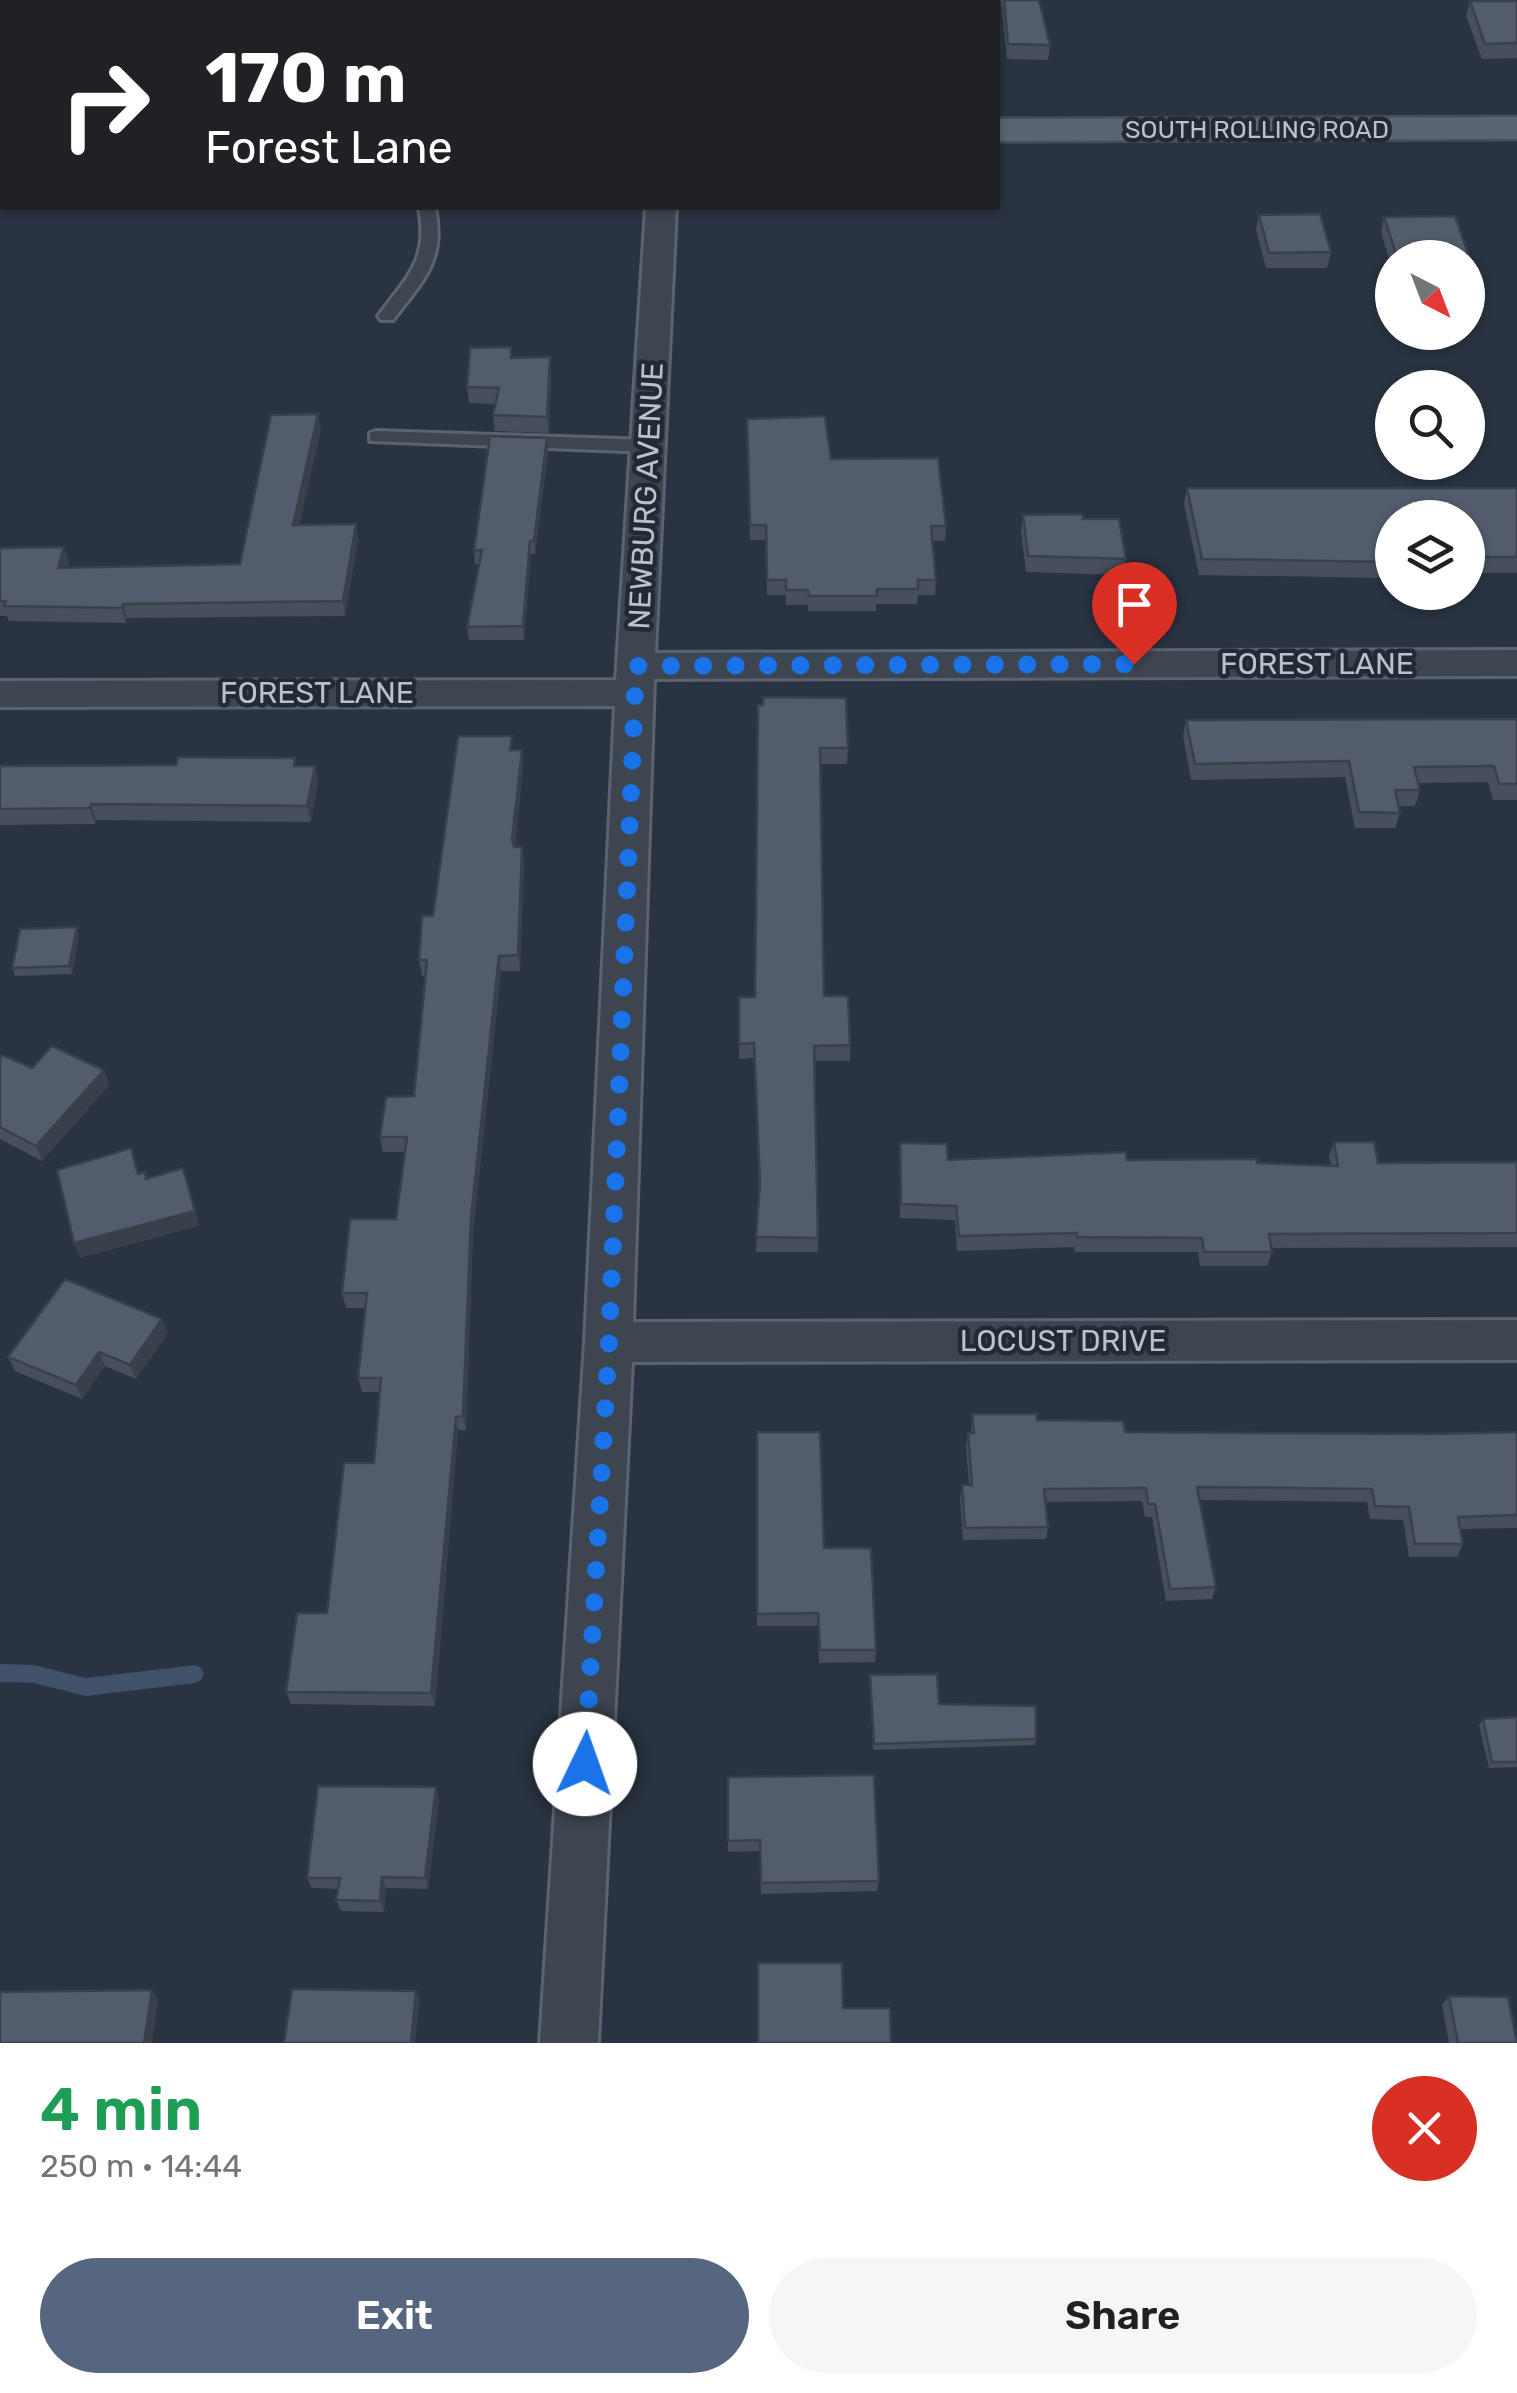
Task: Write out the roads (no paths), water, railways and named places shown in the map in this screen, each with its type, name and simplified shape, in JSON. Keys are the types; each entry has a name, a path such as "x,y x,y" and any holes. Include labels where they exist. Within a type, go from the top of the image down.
{"main road":[{"name":"SOUTH ROLLING ROAD","path":"1000,130 1517,128"}],"street":[{"name":"NEWBURG AVENUE","path":"570,2043 609,1342 635,679 661,210"},
{"name":"FOREST LANE","path":"0,694 1517,664"},
{"name":"LOCUST DRIVE","path":"609,1342 1517,1340"}],"lane":[{"path":"387,316 431,256 433,230 428,210"},
{"path":"376,436 650,446"}],"waterway":[{"path":"0,1673 34,1674 86,1687 195,1674"}]}
